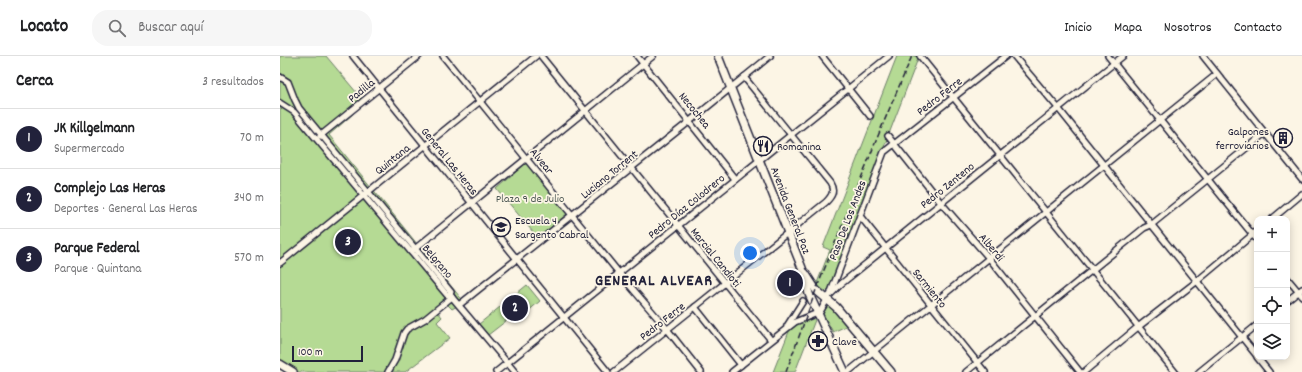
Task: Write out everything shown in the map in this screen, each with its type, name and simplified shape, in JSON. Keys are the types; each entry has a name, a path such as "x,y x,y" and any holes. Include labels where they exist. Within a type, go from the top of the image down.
{"main road":[{"name":"Avenida General Paz","path":"718,56 802,268 809,294 845,372"},
{"path":"802,268 816,290 828,297 891,372"},
{"path":"280,364 293,372"}],"street":[{"name":"General Las Heras","path":"353,56 608,372"},
{"name":"Padilla","path":"316,139 419,56"},
{"name":"Alvear","path":"443,56 527,158 572,216 667,329 701,372"},
{"name":"Quintana","path":"280,263 536,56"},
{"name":"Marcial Candioti","path":"541,56 771,340"},
{"name":"Necochea","path":"637,56 736,179"},
{"path":"413,251 653,56"},
{"name":"Luciano Torrent","path":"459,305 770,56"},
{"path":"822,56 870,116"},
{"name":"Pedro Díaz Colodrero","path":"496,372 889,56"},
{"path":"920,56 955,97 1046,213 1175,372"},
{"name":"Pedro Ferre","path":"884,152 1006,56"},
{"path":"1014,56 1058,108 1254,353"},
{"path":"1108,56 1208,180 1254,232"},
{"name":"Pedro Zenteno","path":"819,313 828,297 841,284 1123,56"},
{"path":"1203,56 1302,179"},
{"path":"848,372 1217,74"},
{"name":"Belgrano","path":"280,77 288,82 297,104 368,191 413,251"},
{"path":"744,77 791,134"},
{"name":"Belgrano","path":"280,103 294,112 363,196 451,292 451,296 514,372"},
{"path":"966,372 1144,228 1151,225 1265,133"},
{"name":"Pedro Ferre","path":"614,372 826,202 833,193 833,188 830,183 791,134"},
{"name":"Alberdi","path":"888,136 941,203 989,258 1080,372"},
{"name":"Paso De Los Andes","path":"828,297 884,152"},
{"path":"1276,216 1302,194"},
{"name":"Sarmiento","path":"860,216 985,372"},
{"path":"1084,372 1254,234"},
{"path":"1290,281 1301,292 1290,299"},
{"path":"388,372 395,360 404,333 425,319 451,296"},
{"path":"786,329 803,301"},
{"path":"695,307 741,365"},
{"path":"732,372 786,329 801,319 819,313"},
{"path":"1199,372 1254,327"},
{"path":"1259,360 1269,372"}],"green space":[{"path":"280,56 326,56 362,99 353,114 329,135 464,302 452,309 447,304 438,312 442,317 437,322 450,338 405,372 296,372 280,362"},
{"path":"897,56 919,56 830,287 824,293 819,288 817,283 830,250 823,247"},
{"name":"Plaza 9 de Julio","path":"526,163 567,214 538,238 497,189"},
{"path":"527,285 540,301 519,319 515,314 488,335 479,324"},
{"path":"829,306 846,326 833,332 823,314"},
{"path":"813,318 815,320 795,372 773,372 790,329 797,323"}],"railway":[{"path":"786,372 816,290 912,56"}],"place":[{"name":"Galpones ferroviarios","path":"1283,138"},
{"name":"Romanina","path":"763,146"},
{"name":"Escuela 4 Sargento Cabral","path":"501,227"},
{"name":"Parque Federal","path":"348,242"},
{"name":"JK Killgelmann","path":"790,283"},
{"name":"Complejo Las Heras","path":"515,308"},
{"name":"Clave","path":"818,341"}],"district":[{"name":"GENERAL ALVEAR","path":"654,279"}]}
